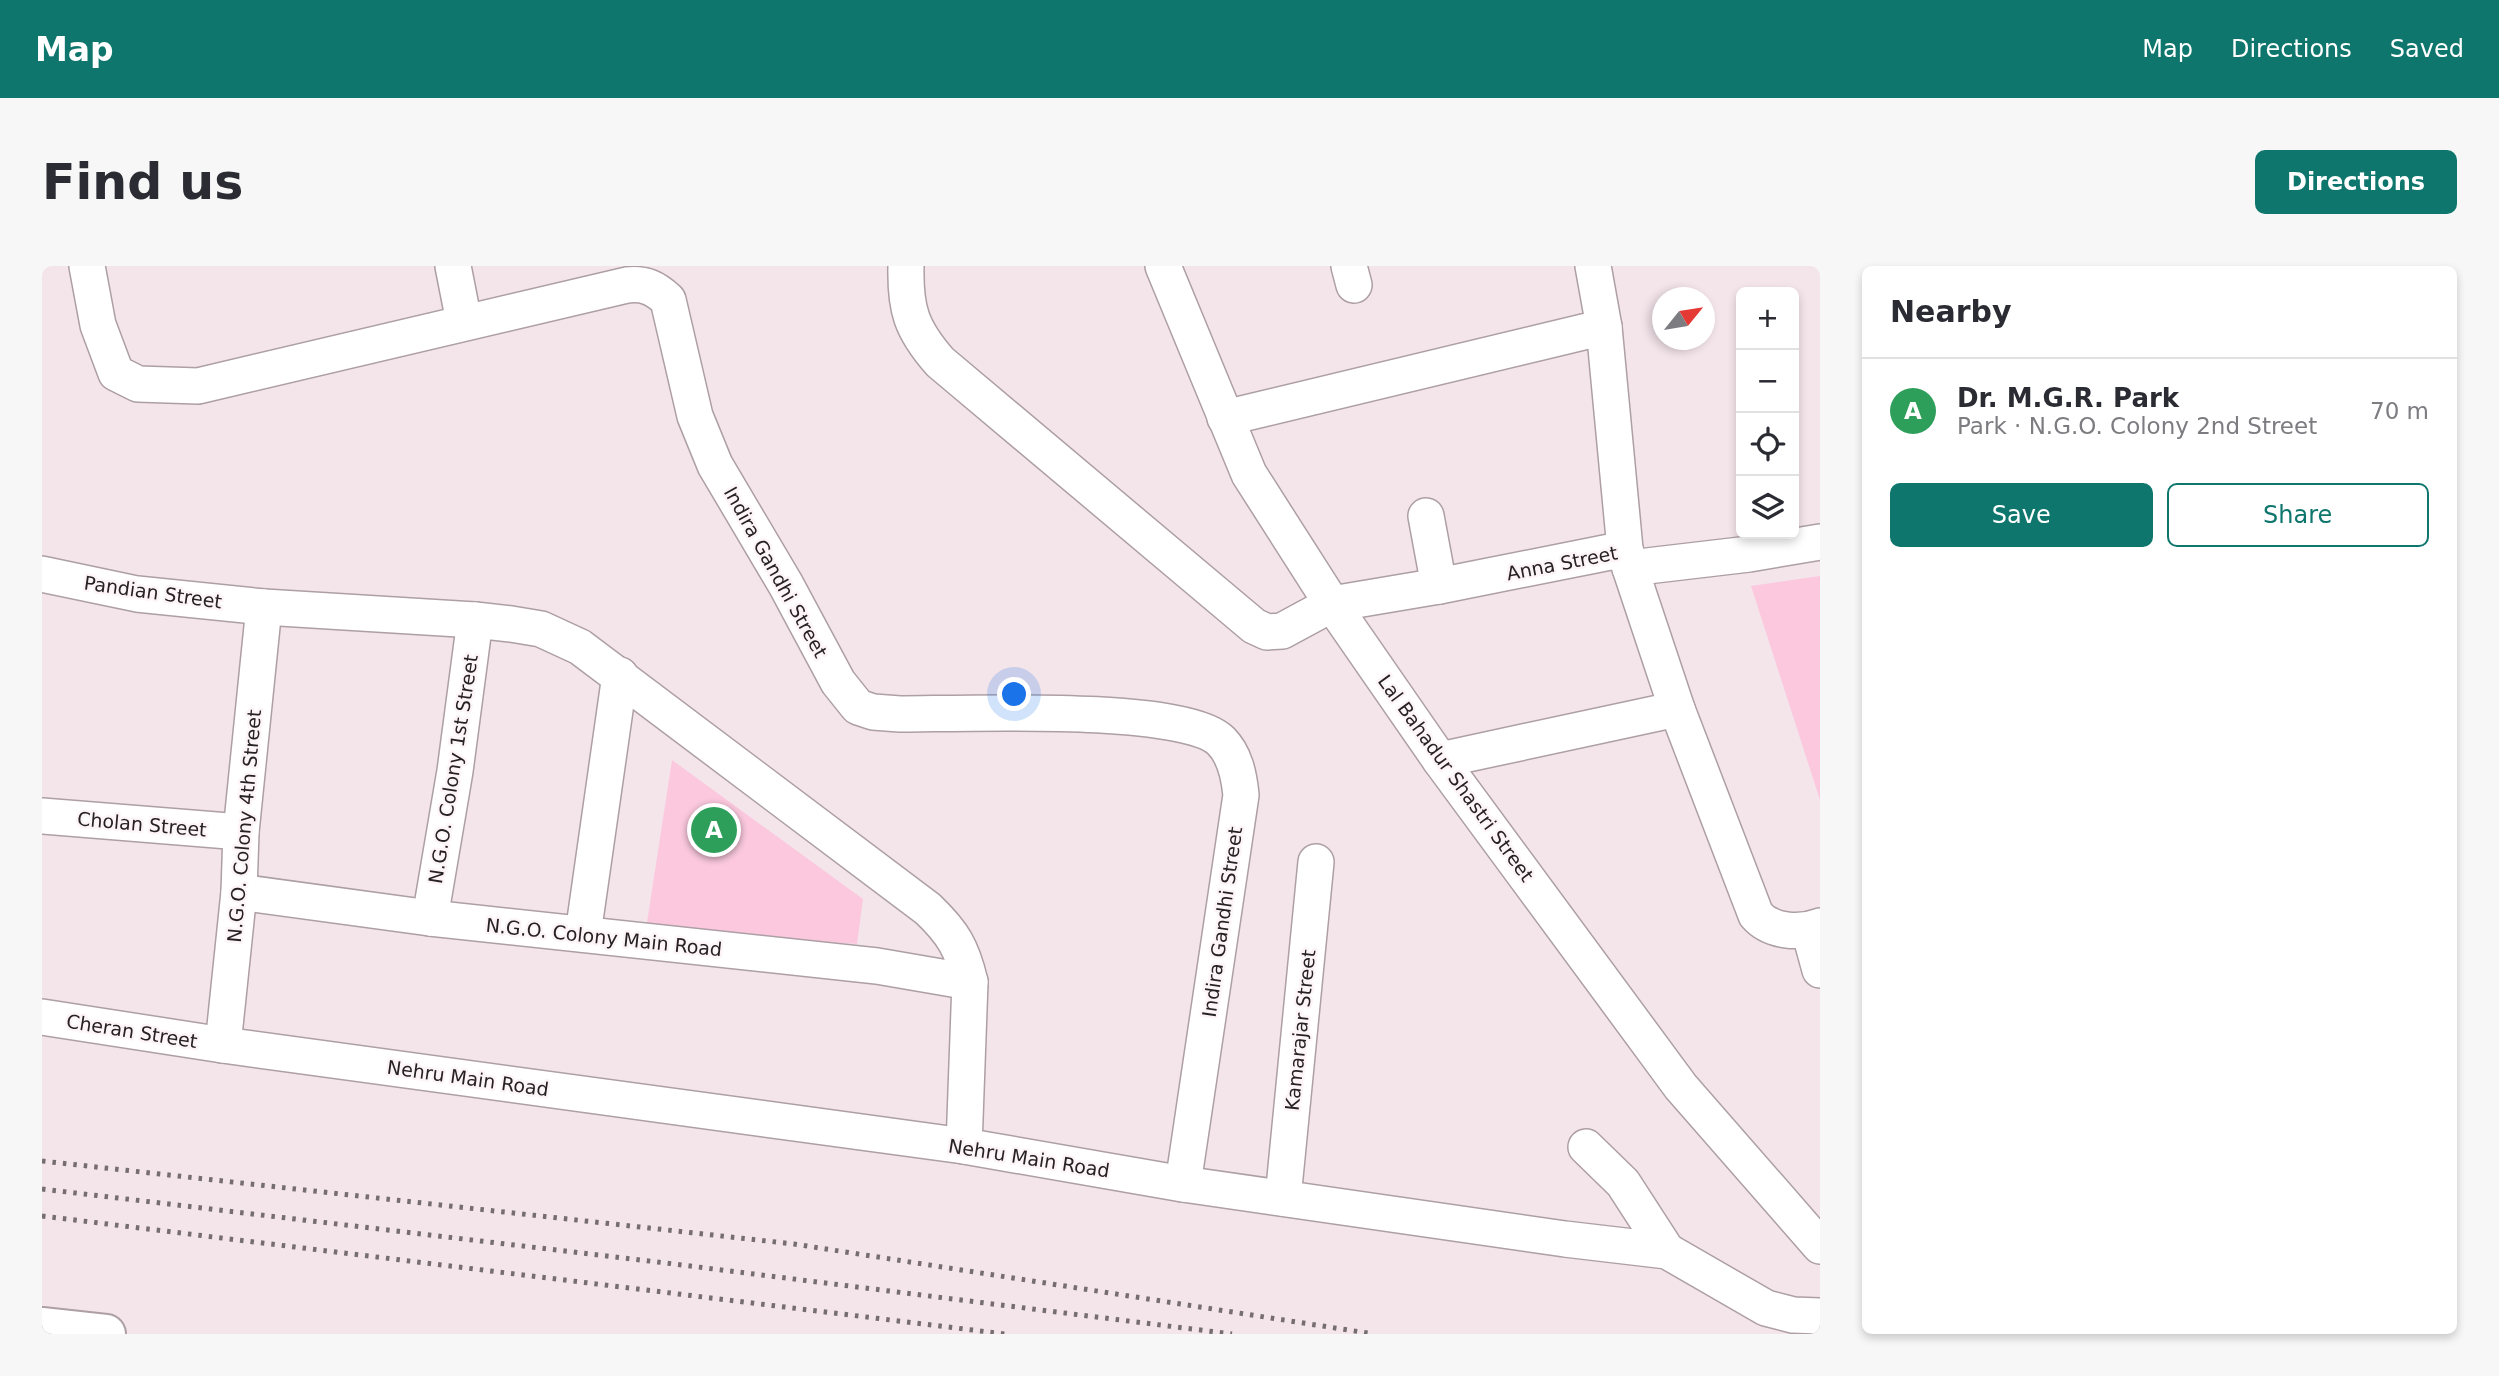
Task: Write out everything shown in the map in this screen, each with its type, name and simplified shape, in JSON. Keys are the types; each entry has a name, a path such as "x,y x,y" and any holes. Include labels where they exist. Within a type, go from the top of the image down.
{"highway":[{"path":"42,1327 106,1334"}],"street":[{"name":"Indira Gandhi Street","path":"87,266 98,325 116,373 138,384 198,386 627,285 642,284 657,290 668,300 695,416 715,465 786,585 838,682 858,707 873,712 900,714 1108,714 1184,724 1206,731 1221,740 1239,775 1241,794 1184,1184"},
{"path":"453,266 464,322"},
{"name":"Anna Street","path":"906,266 908,310 913,326 940,362 1255,626 1267,632 1282,631 1332,604 1439,586 1627,559 1749,554 1820,542"},
{"name":"Lal Bahadur Shastri Street","path":"1163,266 1249,474 1332,604 1440,760 1681,1087 1820,1246"},
{"path":"1593,266 1604,327 1627,559 1677,709 1756,915 1763,923 1777,929 1814,928 1820,970"},
{"path":"1226,418 1604,327"},
{"path":"1426,516 1439,586"},
{"name":"Pandian Street","path":"42,574 137,594 264,607 475,620 541,629 580,647 928,909 951,932 964,955 970,982 964,1146"},
{"name":"N.G.O. Colony 4th Street","path":"223,1045 264,607"},
{"name":"N.G.O. Colony 1st Street","path":"430,918 455,771 475,620"},
{"path":"583,934 620,675"},
{"path":"1440,760 1677,709"},
{"name":"Cholan Street","path":"42,816 241,832"},
{"name":"Kamarajar Street","path":"1283,1198 1316,862"},
{"name":"N.G.O. Colony Main Road","path":"239,892 430,918 877,966 970,982"},
{"name":"Cheran Street","path":"42,1017 223,1045"},
{"name":"Nehru Main Road","path":"223,1045 964,1146 1184,1184 1565,1240 1667,1251 1766,1308 1793,1315 1820,1316"},
{"path":"1586,1147 1622,1183 1667,1251"}],"shaded area":[{"path":"1820,576 1820,800 1751,586"},
{"path":"672,760 863,899 857,944 646,929"}],"railway":[{"path":"42,1161 794,1244 1374,1334"},
{"path":"42,1189 1232,1334"},
{"path":"42,1216 1005,1334"}],"place":[{"name":"Dr. M.G.R. Park","path":"714,830"}]}
